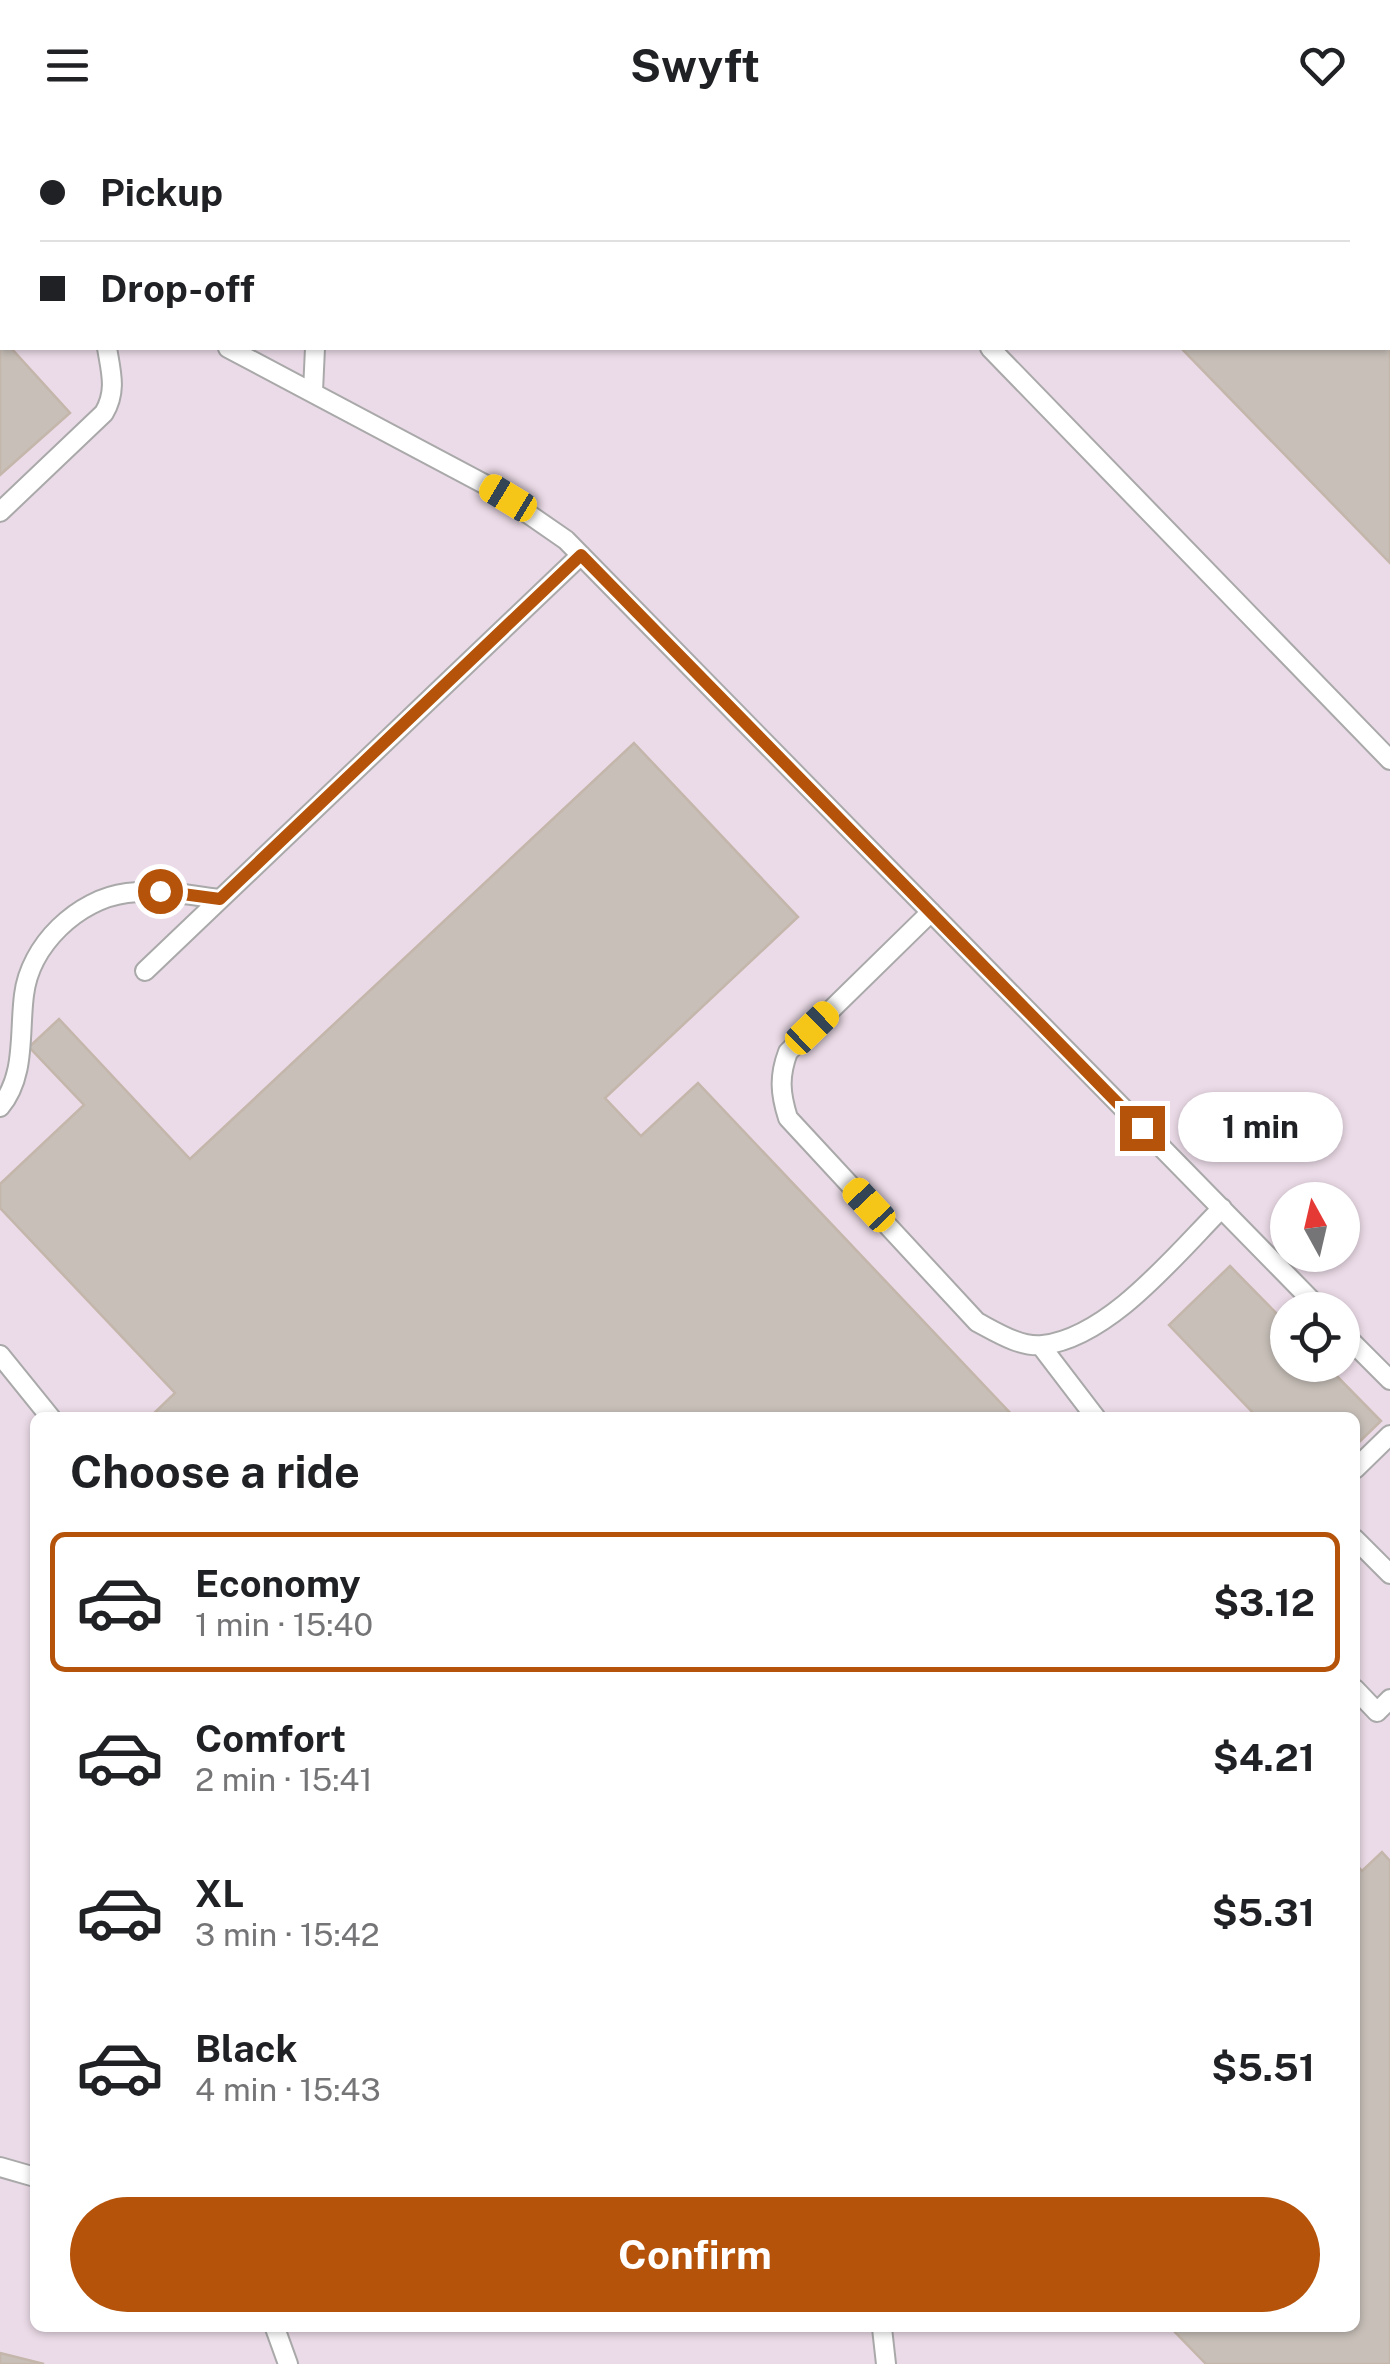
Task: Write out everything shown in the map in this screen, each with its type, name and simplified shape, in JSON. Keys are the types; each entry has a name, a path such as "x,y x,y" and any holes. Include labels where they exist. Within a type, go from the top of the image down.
{"lane":[{"path":"0,512 104,413 113,386 107,350"},
{"path":"232,350 527,509 581,555 1304,1292"},
{"path":"313,391 315,350"},
{"path":"992,350 1390,760"},
{"path":"145,970 581,555"},
{"path":"0,1107 13,1087 19,1064 24,991 30,970 58,928 89,906 124,893 160,891 220,899"},
{"path":"931,912 788,1052 780,1075 782,1100 788,1118 977,1322 1010,1339 1041,1346 1084,1334 1130,1299 1222,1208"},
{"path":"1041,1346 1091,1412"},
{"path":"1360,1350 1390,1380"},
{"path":"0,1356 46,1412"},
{"path":"1360,1464 1390,1435"},
{"path":"1360,1544 1390,1574"},
{"path":"1360,1694 1376,1712 1390,1700"},
{"path":"0,2167 30,2176"},
{"path":"276,2332 288,2364"},
{"path":"882,2332 886,2364"}],"shaded area":[{"path":"0,350 1390,350 1390,2364 0,2364"}],"building":[{"path":"0,350 13,350 70,413 0,475"},
{"path":"1183,350 1390,350 1390,563"},
{"path":"634,743 798,917 605,1098 641,1136 698,1083 1009,1412 155,1412 175,1393 0,1208 0,1184 84,1105 29,1047 59,1019 190,1159"},
{"path":"1230,1266 1270,1307 1270,1382 1343,1382 1381,1421 1360,1441 1360,1412 1252,1412 1169,1325"},
{"path":"1382,1852 1390,1861 1390,2364 1206,2364 1175,2332 1360,2332 1360,1869 1362,1871"},
{"path":"0,2353 44,2364 0,2364"}],"route":[{"path":"160,891 220,899 581,555 1142,1128"}]}
